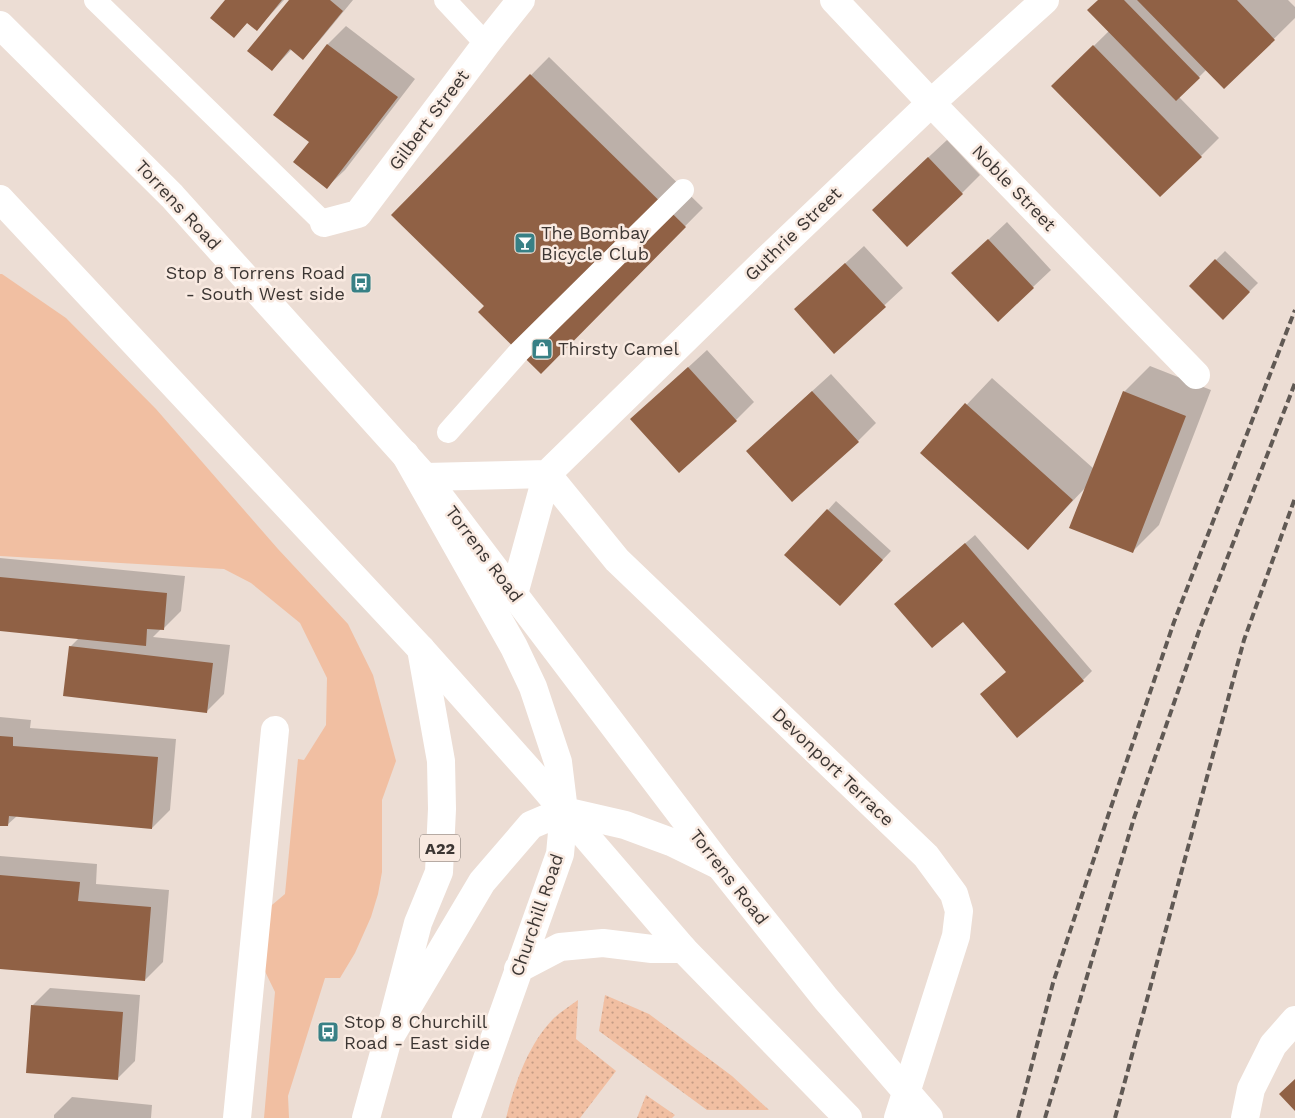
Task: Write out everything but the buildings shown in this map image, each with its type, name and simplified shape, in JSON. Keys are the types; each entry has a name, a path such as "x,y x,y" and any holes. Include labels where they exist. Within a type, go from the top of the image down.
{"main road":[{"name":"Gilbert Street","path":"324,223 358,214 486,44 522,0"},
{"name":"Noble Street","path":"834,0 931,103 1196,375"},
{"name":"Guthrie Street","path":"547,474 760,266 931,103 1046,0"},
{"name":"Torrens Road","path":"0,25 172,196 406,454 720,866 826,999 929,1118"},
{"path":"0,199 421,648 683,949 848,1118"},
{"name":"Churchill Road","path":"406,454 514,647 533,687 558,762 564,811 560,854 466,1118"},
{"path":"425,477 547,474 514,594"},
{"name":"Devonport Terrace","path":"547,474 616,560 926,856 954,894 958,911 956,936 898,1118"},
{"name":"A22","path":"386,1042 418,923 439,872 442,809 441,761 421,648"},
{"path":"237,1118 276,730"},
{"path":"366,1118 386,1042 482,882 531,825 564,811 625,825 671,842 720,866"},
{"path":"518,969 560,947 603,943 652,949 683,949"},
{"path":"1245,1118 1251,1089 1264,1062 1273,1045 1295,1020"}],"lane":[{"path":"95,0 324,223"},
{"path":"445,0 486,44"},
{"path":"448,432 518,352 683,190"}],"shaded area":[{"path":"0,274 66,318 156,409 278,549 348,624 373,675 396,761 382,800 382,872 378,894 371,917 355,953 340,978 325,978 288,1096 289,1118 264,1118 275,992 258,957 266,910 285,894 298,759 304,760 326,725 327,678 300,623 251,583 224,569 0,556"},
{"path":"605,995 649,1014 732,1076 769,1110 707,1110 599,1031"},
{"path":"578,1000 576,1039 616,1071 580,1118 506,1118 518,1078 536,1041 553,1019"},
{"path":"646,1095 675,1115 672,1118 637,1118"}],"railway":[{"path":"1018,1118 1053,983 1174,622 1295,310"},
{"path":"1045,1118 1134,818 1199,631 1295,383"},
{"path":"1115,1118 1244,640 1295,498"}],"place":[{"name":"The Bombay Bicycle Club","path":"525,243"},
{"name":"Stop 8 Torrens Road - South West side","path":"361,283"},
{"name":"Thirsty Camel","path":"542,349"},
{"name":"Stop 8 Churchill Road - East side","path":"328,1032"}]}
